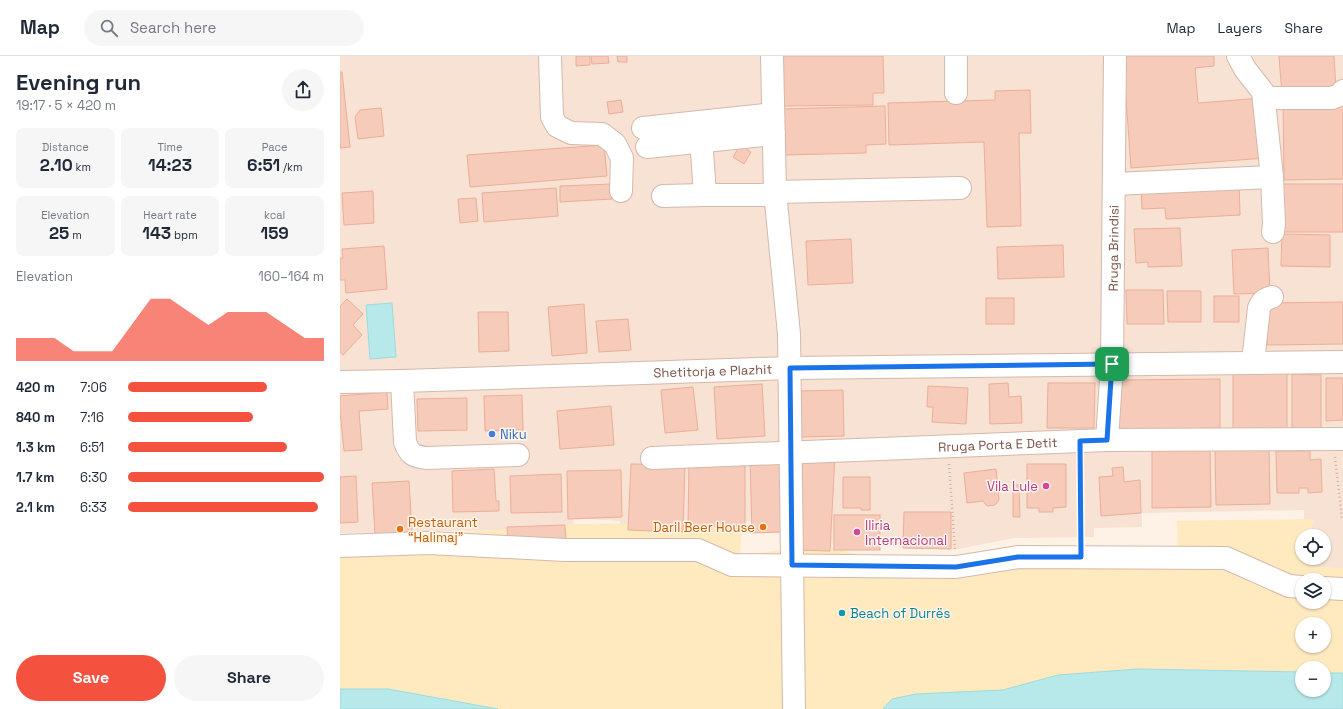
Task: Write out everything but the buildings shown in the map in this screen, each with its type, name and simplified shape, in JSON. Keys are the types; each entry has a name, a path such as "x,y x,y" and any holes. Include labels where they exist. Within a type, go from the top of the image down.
{"street":[{"path":"550,56 552,117 557,126 571,133 602,134 615,144 622,158 621,191"},
{"path":"772,56 776,194 789,334 794,709"},
{"path":"956,56 956,93"},
{"name":"Rruga Brindisi","path":"1107,440 1112,364 1115,56"},
{"path":"1238,56 1245,69 1263,92 1272,177 1273,232"},
{"path":"1264,98 1332,98 1342,94 1343,91"},
{"path":"645,137 773,124"},
{"path":"700,132 705,195"},
{"path":"1114,184 1272,177"},
{"path":"662,196 960,188"},
{"path":"1253,362 1259,308 1265,299 1272,297"},
{"name":"Shetitorja e Plazhit","path":"340,382 790,368 1343,362"},
{"path":"402,381 405,442 408,451 416,456 426,458 518,454"},
{"name":"Rruga Porta E Detit","path":"652,458 1107,440 1338,439"},
{"path":"340,546 429,544 565,550 698,550 732,565 956,567 1018,557 1226,558 1289,586 1295,586"},
{"path":"1331,588 1343,589"}],"path":[{"path":"1338,439 1343,520"},
{"path":"1080,441 1081,557"},
{"path":"948,447 956,567"}],"shaded area":[{"path":"340,56 1343,56 1343,569 1303,567 1303,565 1331,565 1331,529 1304,529 1304,510 1142,513 1142,527 1094,528 1094,537 1014,538 958,549 797,542 793,518 621,531 620,521 574,518 571,546 498,530 340,533"}],"sand":[{"name":"Beach of Durrës","path":"1314,519 1311,529 1295,529 1295,565 1343,568 1343,673 1331,673 1331,661 1295,661 1295,672 1138,669 1058,675 1003,690 916,694 892,699 883,709 498,709 388,689 340,689 340,541 575,524 742,523 740,555 828,545 869,560 950,561 1036,546 1178,548 1177,521"}],"water":[{"path":"392,303 396,357 370,359 366,305"},
{"path":"1138,669 1295,672 1295,697 1331,697 1331,673 1343,673 1343,709 883,709 892,699 916,694 1003,690 1058,675"},
{"path":"340,689 388,689 498,709 340,709"}],"place":[{"name":"Niku","path":"492,434"},
{"name":"Vila Lule","path":"1046,486"},
{"name":"Daril Beer House","path":"763,527"},
{"name":"Restaurant “Halimaj”","path":"400,529"},
{"name":"Iliria Internacional","path":"857,532"},
{"name":"Beach of Durrës","path":"842,613"}],"route":[{"path":"1112,364 1107,440 1080,441 1081,557 1018,557 956,567 792,565 790,368 1112,364"}]}
